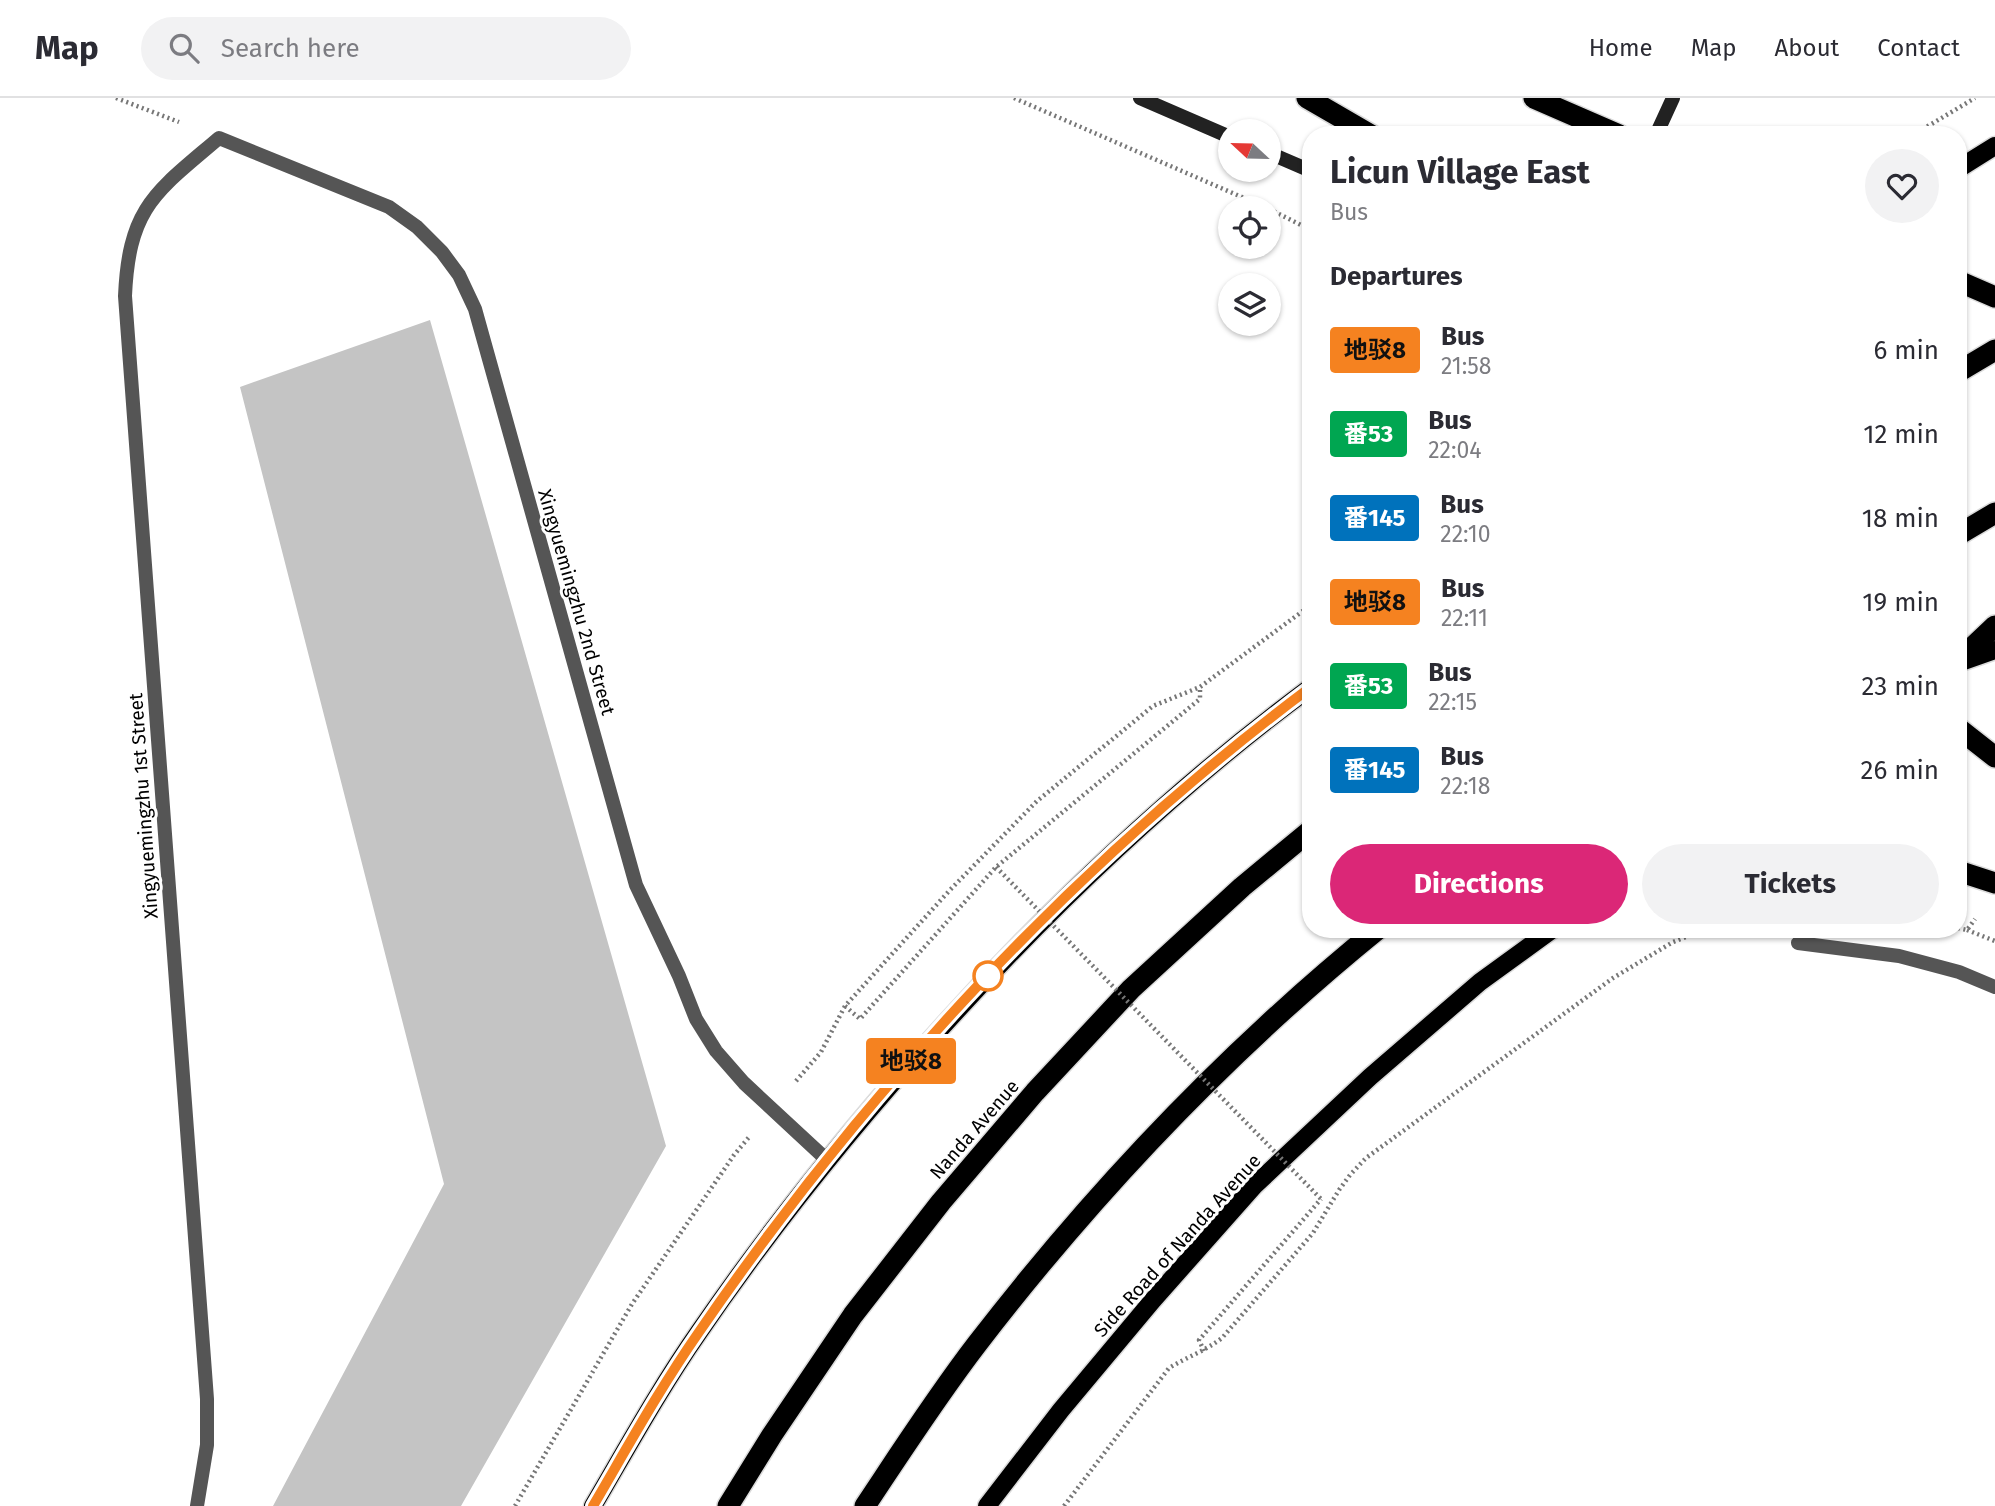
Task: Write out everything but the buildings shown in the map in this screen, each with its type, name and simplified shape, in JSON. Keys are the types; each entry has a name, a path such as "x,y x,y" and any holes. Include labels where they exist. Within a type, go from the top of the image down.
{"highway":[{"path":"1307,98 1355,126"},
{"path":"1534,98 1598,126"},
{"path":"1967,285 1995,297"},
{"path":"1967,367 1995,350"},
{"path":"1967,530 1995,513"},
{"path":"1967,653 1995,626"},
{"path":"1967,735 1995,757"},
{"name":"Nanda Avenue","path":"728,1506 853,1315 941,1202 1035,1092 1131,989 1242,887 1302,837"},
{"path":"1967,875 1995,883"},
{"path":"865,1506 975,1346 1089,1209 1148,1144 1236,1055 1321,975 1367,938"}],"main road":[{"path":"1140,98 1218,132"},
{"path":"1660,126 1673,98"},
{"path":"1967,163 1995,146"},
{"path":"1281,158 1302,168"},
{"path":"1967,659 1995,650"},
{"path":"593,1506 698,1334 782,1216 873,1103 989,975 1093,870 1187,784 1302,694"},
{"name":"Side Road of Nanda Avenue","path":"987,1506 1061,1410 1153,1300 1254,1186 1370,1077 1480,982 1541,938"}],"street":[{"name":"Xingyuemingzhu 2nd Street","path":"219,138 389,207 418,227 459,275 475,309 636,885 696,1019 716,1051 744,1083 827,1160"},
{"name":"Xingyuemingzhu 1st Street","path":"197,1506 207,1445 207,1399 125,296 126,265 132,238 142,213 159,190 219,138"},
{"path":"1798,943 1899,956 1959,972 1995,987"}],"path":[{"path":"116,98 219,138"},
{"path":"1014,98 1238,196"},
{"path":"1928,126 1975,98"},
{"path":"1281,215 1302,226"},
{"path":"821,1052 845,1006 949,891 1037,801 1153,706 1200,687 1302,612"},
{"path":"845,1006 860,1019 996,867 1200,699 1200,687"},
{"path":"996,867 1321,1199 1209,1327 1199,1340 1204,1351"},
{"path":"1978,914 1967,930 1995,941"},
{"path":"1064,1506 1169,1368 1204,1351 1222,1338 1313,1233 1339,1190 1366,1158 1613,978 1683,938"},
{"path":"515,1506 632,1304 734,1155"}],"bus line":[{"name":"地驳8","path":"593,1506 698,1334 782,1216 873,1103 989,975 1093,870 1187,784 1302,694"}]}
